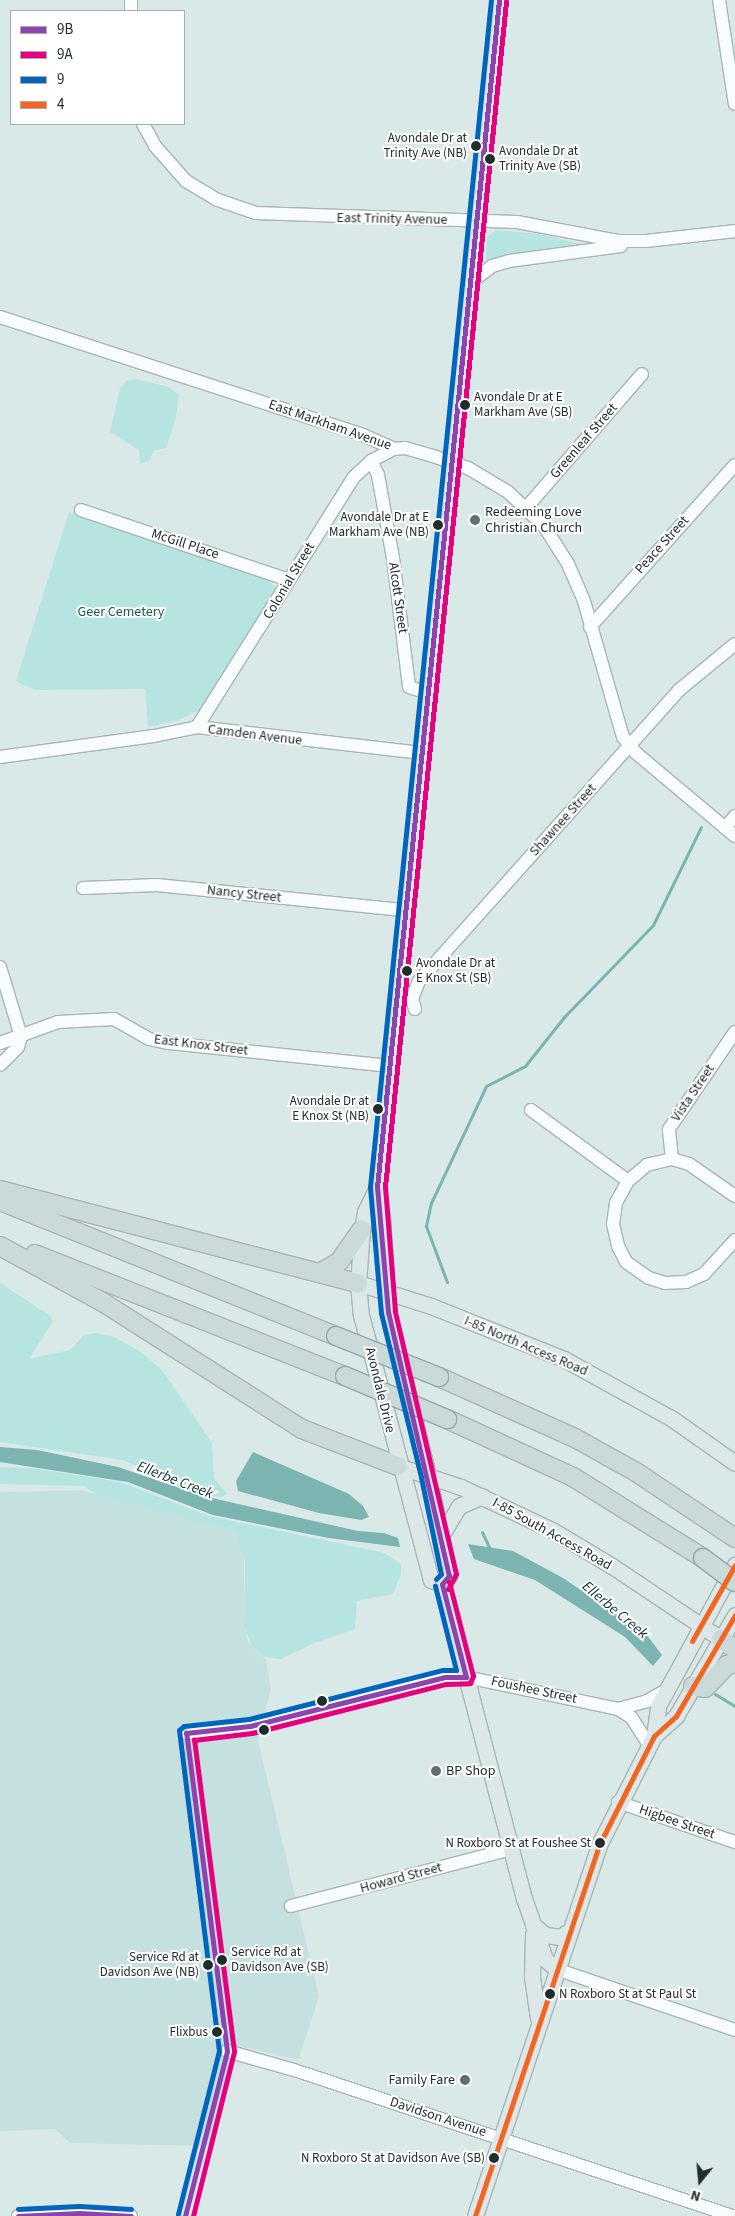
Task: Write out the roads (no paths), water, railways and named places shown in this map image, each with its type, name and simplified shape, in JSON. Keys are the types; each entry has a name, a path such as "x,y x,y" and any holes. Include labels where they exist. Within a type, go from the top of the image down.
{"highway":[{"path":"0,1190 147,1231 358,1284"},
{"path":"0,1202 439,1377 575,1438 636,1472 735,1538"},
{"path":"320,1273 339,1262 362,1229"},
{"path":"0,1240 447,1418 573,1477 703,1558 735,1582"},
{"path":"0,1246 112,1308 302,1429 398,1466"},
{"path":"721,1639 735,1650"},
{"path":"693,1686 705,1688 727,1665 735,1663"}],"main road":[{"name":"Avondale Drive","path":"442,1584 449,1576 428,1475 388,1312 377,1187 499,0"},
{"name":"Avondale Drive","path":"377,1187 365,1212 362,1229 358,1284 361,1315 398,1466 431,1580 442,1584"},
{"name":"I-85 North Access Road","path":"358,1284 387,1291 564,1359 671,1418 735,1463"},
{"name":"I-85 South Access Road","path":"398,1466 428,1475 482,1496 579,1546 721,1639"},
{"path":"441,1536 459,1506 482,1496"},
{"path":"652,1740 658,1706 700,1625 735,1565"},
{"name":"Avondale Drive","path":"442,1584 511,1849 533,1925 545,1959 556,1969"},
{"path":"475,2216 569,1931 596,1853 618,1802 652,1740 676,1716 735,1615"},
{"name":"Avondale Drive","path":"533,1925 532,1977 539,2023"},
{"path":"533,1925 546,1935 560,1937 569,1931"}],"street":[{"path":"719,0 735,104"},
{"name":"East Trinity Avenue","path":"144,125 155,146 186,181 218,200 242,209 279,215 517,222 619,241 646,242 735,231"},
{"path":"471,282 484,270 508,261 646,242"},
{"name":"East Markham Avenue","path":"0,317 363,434 394,449 405,448 451,462 492,482 526,508 553,538 568,564 590,626 623,737 629,746 730,832"},
{"name":"Greenleaf Street","path":"526,508 642,374"},
{"name":"Colonial Street","path":"197,727 353,478 371,462 394,449"},
{"name":"Alcott Street","path":"371,462 378,475 393,558 409,687 427,694"},
{"name":"Peace Street","path":"590,626 735,465"},
{"name":"McGill Place","path":"81,510 289,580"},
{"name":"Shawnee Street","path":"415,1009 412,999 419,981 679,690 735,644"},
{"name":"Camden Avenue","path":"0,757 154,736 197,727 421,753"},
{"path":"730,832 735,816"},
{"name":"Nancy Street","path":"83,888 157,885 405,910"},
{"path":"0,967 21,1036 18,1047 0,1065"},
{"name":"East Knox Street","path":"0,1043 58,1022 114,1019 150,1039 168,1043 389,1066"},
{"name":"Vista Street","path":"672,1159 669,1129 735,1032"},
{"path":"531,1110 628,1180"},
{"path":"735,1196 689,1164 672,1159 647,1165 628,1180 616,1203 612,1224 621,1254 643,1275 665,1282 696,1278 715,1265 735,1240"},
{"name":"Foushee Street","path":"186,1733 250,1726 445,1677 466,1677 618,1709 631,1717 652,1740"},
{"name":"Foushee Street","path":"618,1709 647,1701 667,1690"},
{"name":"Higbee Street","path":"618,1802 735,1842"},
{"name":"Howard Street","path":"291,1906 511,1849"},
{"path":"556,1969 735,2030"},
{"name":"Davidson Avenue","path":"227,2051 294,2070 734,2216"},
{"path":"18,2216 79,2213 131,2216"}],"waterway":[{"path":"447,1282 426,1226 431,1203 486,1086 525,1066 564,1017 653,925 701,827"},
{"path":"482,1532 490,1549"},
{"name":"Ellerbe Creek","path":"715,1694 735,1706"}],"place":[{"name":"Avondale Dr at Trinity Ave (NB)","path":"476,146"},
{"name":"Avondale Dr at Trinity Ave (SB)","path":"490,159"},
{"name":"Avondale Dr at E Markham Ave (SB)","path":"465,405"},
{"name":"Redeeming Love Christian Church","path":"475,520"},
{"name":"Avondale Dr at E Markham Ave (NB)","path":"438,525"},
{"name":"Avondale Dr at E Knox St (SB)","path":"407,971"},
{"name":"Avondale Dr at E Knox St (NB)","path":"378,1109"},
{"name":"BP Shop","path":"436,1771"},
{"name":"N Roxboro St at Foushee St","path":"600,1843"},
{"name":"Service Rd at Davidson Ave (SB)","path":"222,1960"},
{"name":"Service Rd at Davidson Ave (NB)","path":"208,1965"},
{"name":"N Roxboro St at St Paul St","path":"550,1994"},
{"name":"Flixbus","path":"217,2032"},
{"name":"Family Fare","path":"465,2080"},
{"name":"N Roxboro St at Davidson Ave (SB)","path":"494,2158"}],"park label":[{"name":"Geer Cemetery","path":"121,612"}]}
